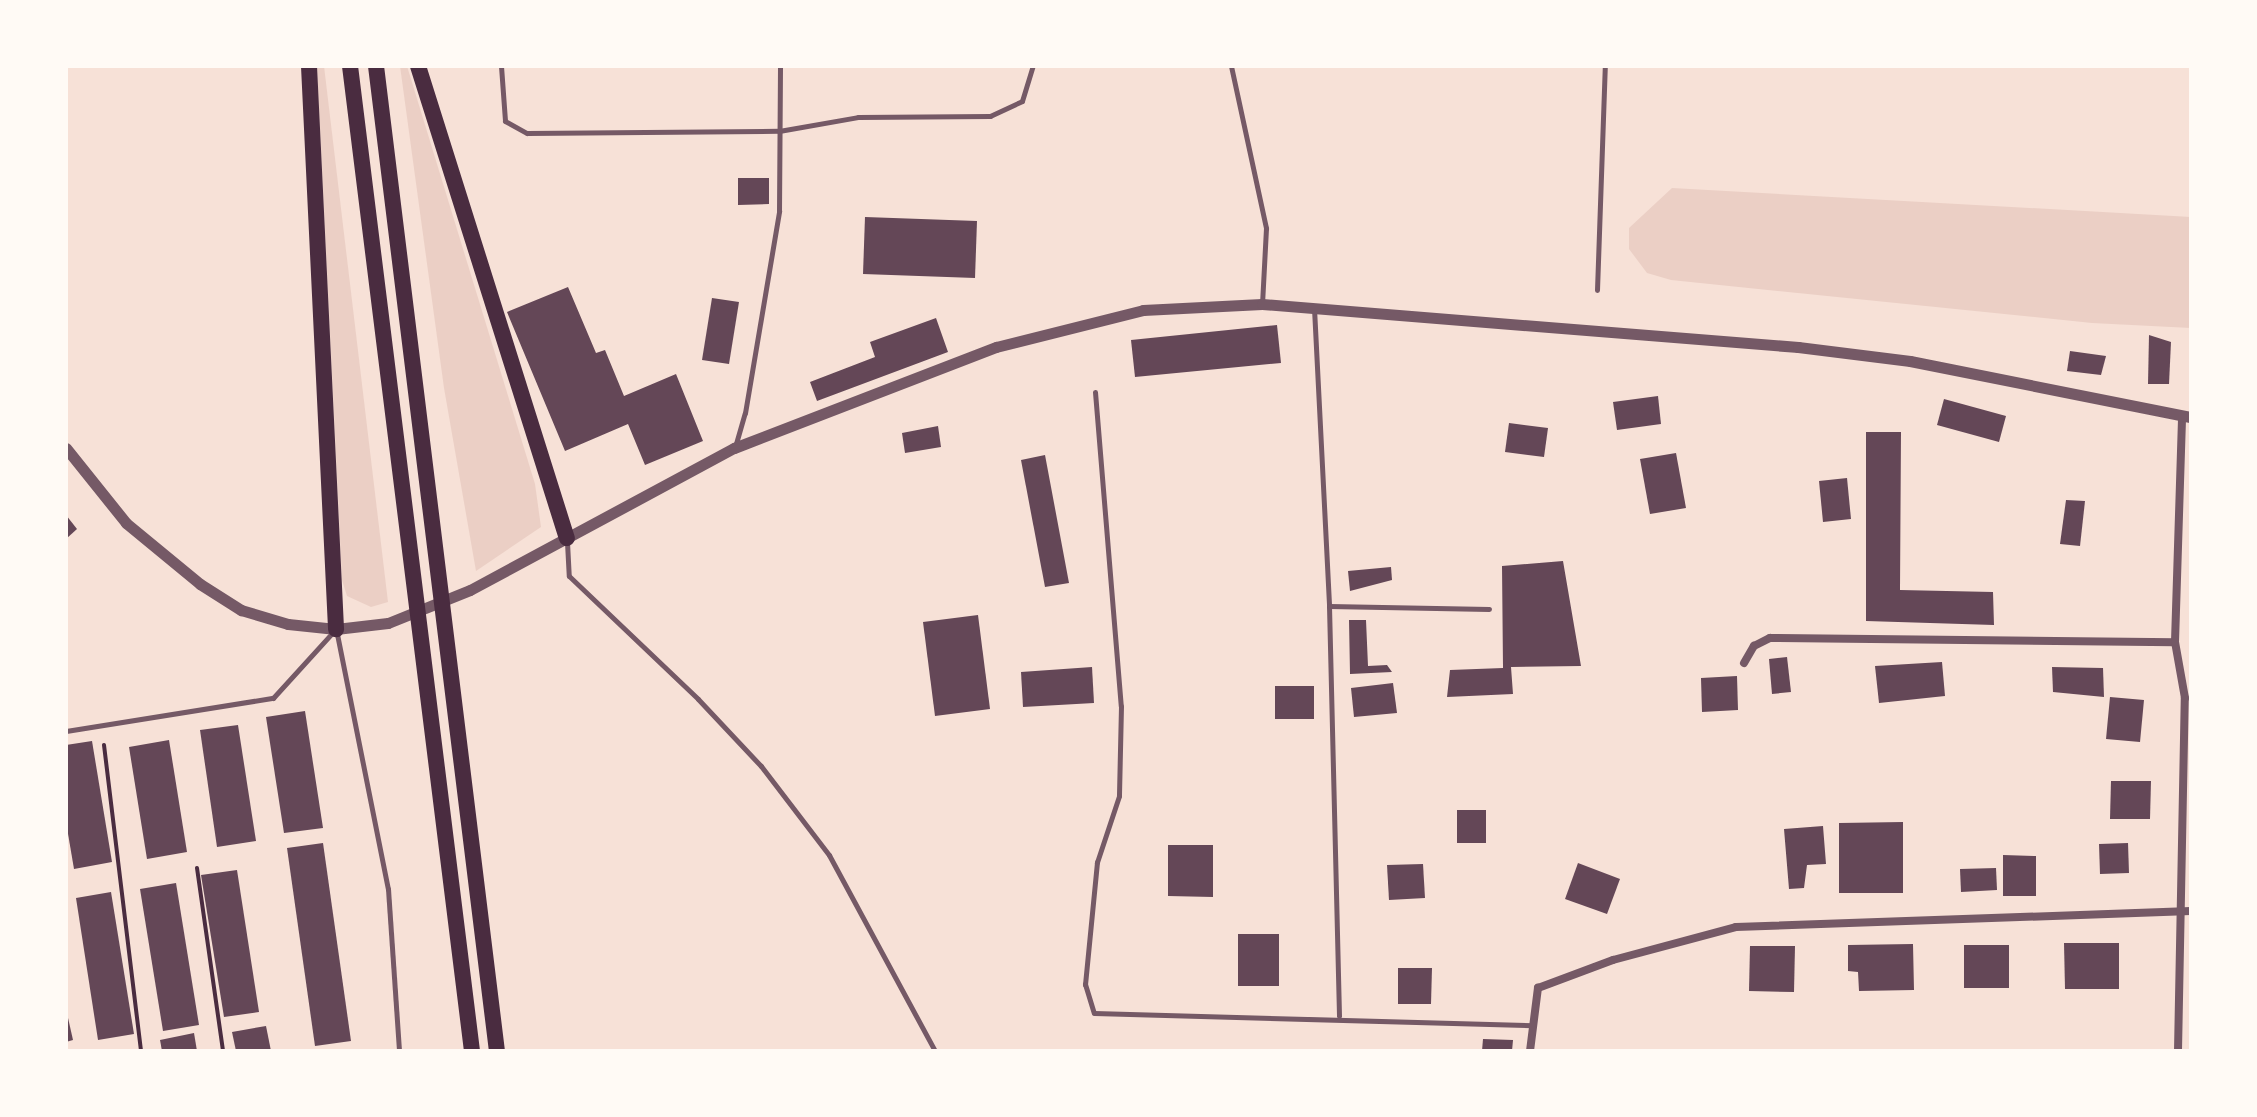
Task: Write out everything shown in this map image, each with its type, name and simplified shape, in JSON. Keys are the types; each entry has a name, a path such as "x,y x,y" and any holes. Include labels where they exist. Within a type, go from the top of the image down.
{"highway":[{"path":"309,66 336,629"},
{"path":"350,66 436,737 472,1051"},
{"path":"376,66 467,775 497,1051"},
{"path":"418,66 567,538"},
{"path":"441,780 467,775"}],"street":[{"path":"66,448 126,523 200,584 241,610 288,624 336,629 388,623 470,590 734,448 996,347 1143,310 1262,304 1314,307 1826,350 1910,361 2186,416 2175,642 2188,698 2186,911 2178,1051"},
{"path":"1744,663 1754,646 1770,638 2175,642"},
{"path":"1530,1051 1538,988 1613,960 1736,927 2186,911"}],"lane":[{"path":"501,66 505,121 527,133 779,131 858,117 990,116 1022,101 1033,66"},
{"path":"734,448 745,413 779,211 780,66"},
{"path":"1231,66 1266,228 1262,304"},
{"path":"1597,290 1605,66"},
{"path":"1314,307 1329,606 1339,1016"},
{"path":"1095,392 1121,706 1119,796 1097,862 1085,984 1094,1013 1339,1016 1533,1025"},
{"path":"567,538 569,576 698,699 761,766 829,855 935,1051"},
{"path":"1329,606 1489,609"},
{"path":"66,731 273,698 336,629"},
{"path":"336,629 388,889 399,1051"}],"path":[{"path":"104,745 141,1051"},
{"path":"197,868 223,1051"}],"shaded area":[{"path":"317,66 324,66 388,602 371,607 347,596 342,580"},
{"path":"400,66 407,66 535,484 541,527 476,571 444,388"},
{"path":"1672,188 2191,217 2191,328 2092,323 1671,280 1647,273 1629,249 1629,228"}],"building":[{"path":"738,178 769,178 769,204 738,205"},
{"path":"865,217 977,221 975,278 863,274"},
{"path":"568,287 596,353 605,350 624,396 676,374 703,441 645,465 628,424 565,451 507,312"},
{"path":"712,298 739,302 729,364 702,360"},
{"path":"936,318 948,352 817,401 810,382 875,357 870,342"},
{"path":"1277,325 1281,363 1135,377 1131,340"},
{"path":"2149,335 2171,342 2169,384 2148,384"},
{"path":"2070,351 2106,356 2101,375 2067,371"},
{"path":"1658,396 1661,424 1617,430 1613,402"},
{"path":"1944,399 2006,416 1999,442 1937,425"},
{"path":"1509,423 1548,428 1544,457 1505,452"},
{"path":"938,426 941,447 905,453 902,433"},
{"path":"1866,432 1901,432 1900,590 1993,592 1994,625 1866,621"},
{"path":"1676,453 1686,508 1650,514 1640,459"},
{"path":"1045,455 1069,583 1045,587 1021,460"},
{"path":"1847,478 1851,519 1823,522 1819,481"},
{"path":"2066,500 2085,501 2080,546 2060,544"},
{"path":"66,515 77,529 66,539"},
{"path":"1563,561 1581,666 1511,667 1513,694 1447,697 1450,670 1503,668 1502,566"},
{"path":"1391,567 1392,580 1350,591 1348,571"},
{"path":"978,615 990,709 935,716 923,622"},
{"path":"1349,620 1366,620 1368,666 1387,665 1392,672 1350,674"},
{"path":"1787,657 1791,692 1772,694 1769,659"},
{"path":"1942,662 1945,696 1879,703 1875,666"},
{"path":"1092,667 1094,703 1023,707 1021,672"},
{"path":"2052,667 2103,668 2104,697 2053,692"},
{"path":"1737,676 1738,710 1702,712 1701,678"},
{"path":"1393,683 1397,713 1354,717 1351,688"},
{"path":"1275,686 1314,686 1314,719 1275,719"},
{"path":"2110,697 2144,700 2140,742 2106,739"},
{"path":"305,711 323,828 284,833 266,717"},
{"path":"238,725 256,841 217,847 200,730"},
{"path":"169,740 187,852 147,859 129,747"},
{"path":"92,741 112,862 74,869 66,822 66,745"},
{"path":"2111,781 2151,781 2150,819 2110,819"},
{"path":"1457,810 1486,810 1486,843 1457,843"},
{"path":"1903,822 1903,893 1839,893 1839,823"},
{"path":"1823,826 1826,864 1807,865 1804,888 1789,889 1784,829"},
{"path":"323,843 351,1041 315,1046 287,848"},
{"path":"2128,843 2129,873 2100,874 2099,844"},
{"path":"1168,845 1213,845 1213,897 1168,896"},
{"path":"2003,855 2036,856 2036,896 2003,896"},
{"path":"1578,863 1620,879 1607,914 1565,899"},
{"path":"1423,864 1425,898 1389,900 1387,865"},
{"path":"1996,868 1997,890 1961,892 1960,869"},
{"path":"237,870 259,1012 224,1017 201,875"},
{"path":"176,883 199,1025 163,1031 140,889"},
{"path":"111,892 134,1034 98,1040 76,898"},
{"path":"1238,934 1279,934 1279,986 1238,986"},
{"path":"2064,943 2119,943 2119,989 2065,989"},
{"path":"1913,944 1914,990 1859,991 1858,972 1848,971 1848,945"},
{"path":"1964,945 2009,945 2009,988 1964,988"},
{"path":"1750,946 1795,946 1794,992 1749,991"},
{"path":"1398,968 1432,968 1431,1004 1398,1004"},
{"path":"66,1009 73,1040 66,1042"},
{"path":"266,1026 271,1051 236,1051 232,1032"},
{"path":"194,1033 197,1051 162,1051 160,1040"},
{"path":"1483,1039 1513,1040 1512,1051 1482,1051"}]}
